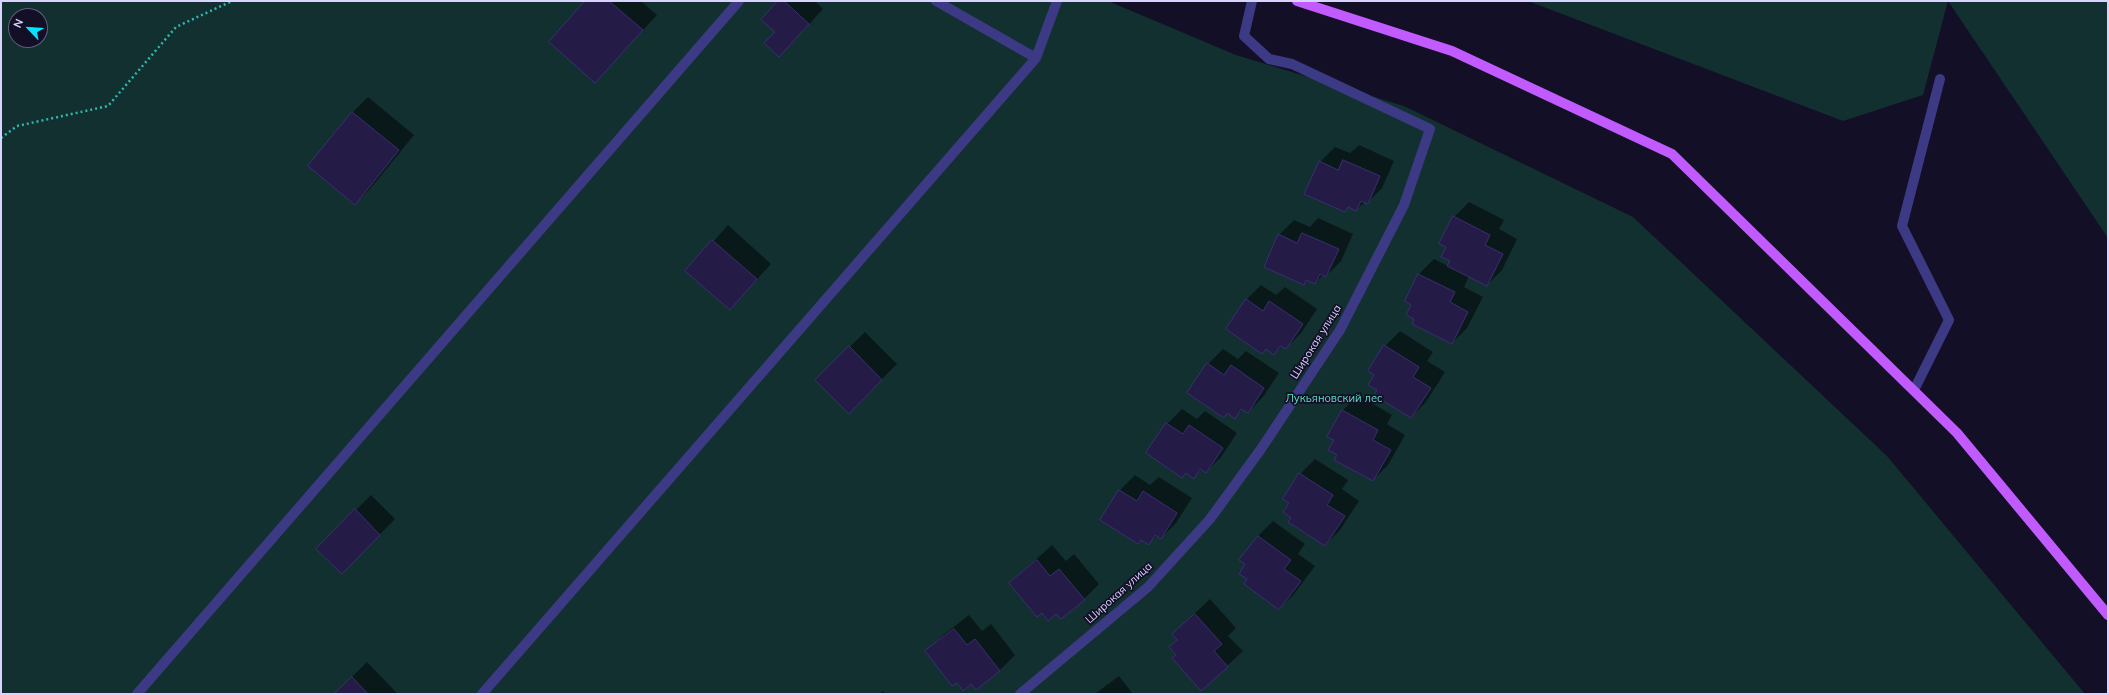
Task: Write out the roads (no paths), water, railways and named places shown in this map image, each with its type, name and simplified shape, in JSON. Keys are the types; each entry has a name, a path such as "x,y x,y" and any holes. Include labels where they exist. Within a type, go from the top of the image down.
{"main road":[{"path":"1298,1 1452,51 1672,154 1957,433 2108,615"}],"street":[{"path":"137,694 739,1"},
{"path":"936,1 1036,58"},
{"path":"482,694 1036,58 1057,1"},
{"name":"Широкая улица","path":"1020,694 1148,587 1210,519 1261,449 1340,330 1404,205 1430,129 1292,64 1269,59 1244,36 1252,1"},
{"path":"1914,390 1949,320 1902,226 1940,80"}],"park label":[{"name":"Лукьяновский лес","path":"1334,399"}]}
